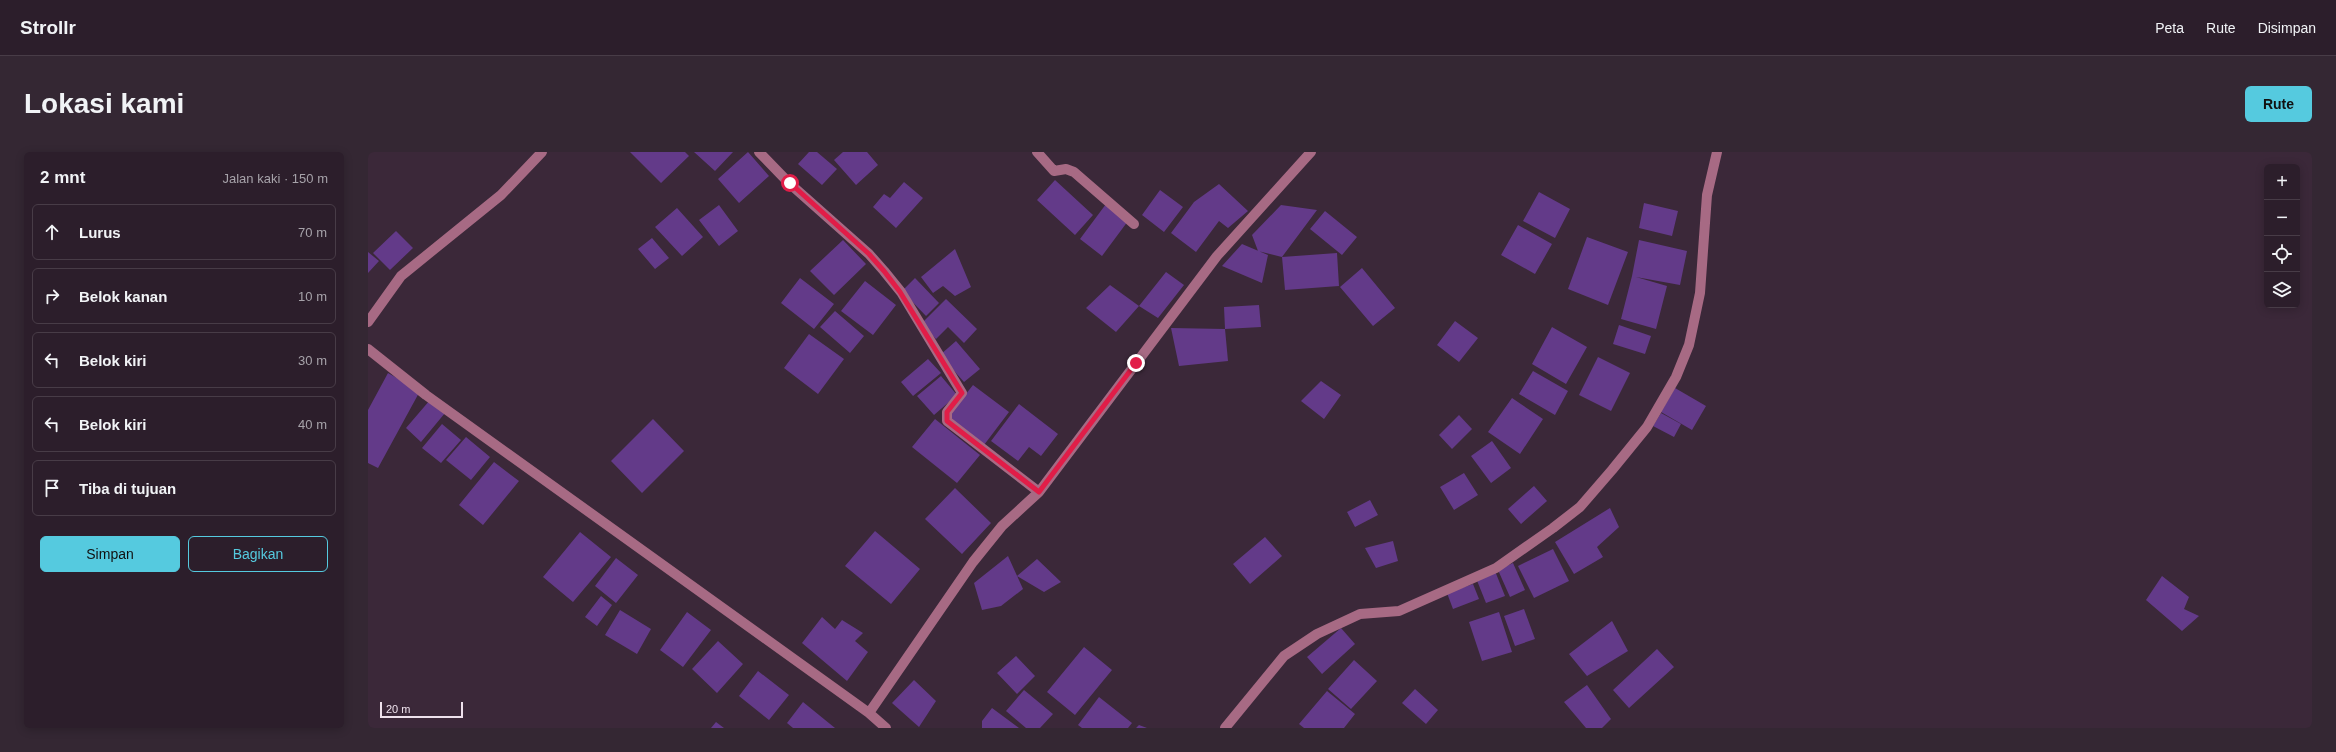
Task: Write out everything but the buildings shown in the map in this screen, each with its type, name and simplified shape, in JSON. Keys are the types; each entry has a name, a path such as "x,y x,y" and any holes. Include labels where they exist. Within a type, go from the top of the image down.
{"street":[{"path":"368,322 401,276 501,195 542,152"},
{"path":"1037,152 1054,171 1066,169 1074,172 1134,224"},
{"path":"869,713 973,562 1002,526 1039,492 1217,256 1311,152"},
{"path":"1225,728 1284,656 1317,634 1360,614 1399,611 1496,568 1580,507 1612,470 1646,427 1676,377 1689,345 1700,293 1706,195 1717,152"},
{"path":"765,154 817,210 869,254 900,292 962,393 947,412 947,421 1039,492"},
{"path":"368,349 439,404 869,713 886,728"}],"route":[{"path":"790,183 817,210 869,254 900,292 962,393 947,412 947,421 1039,492 1118,390 1136,363"}]}
